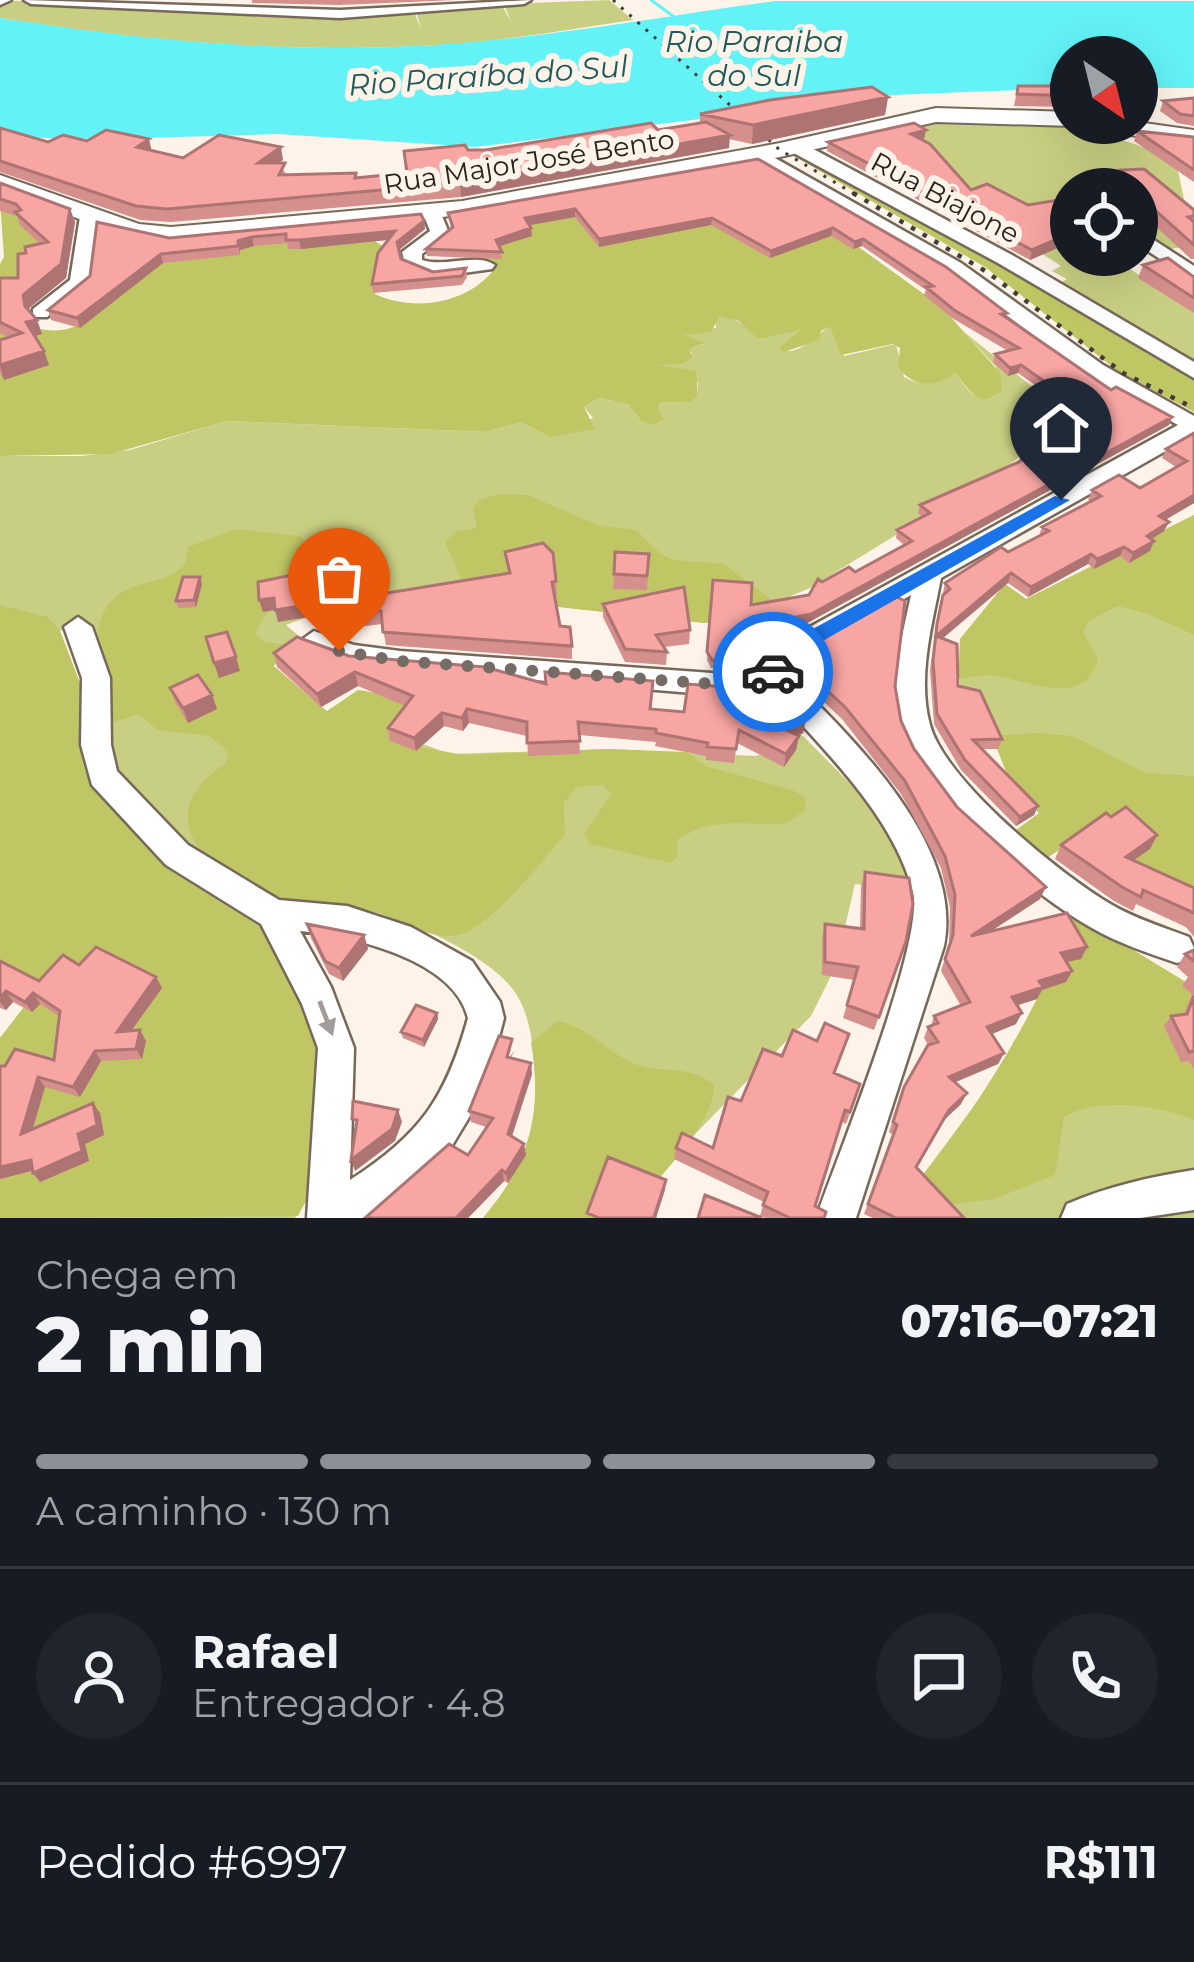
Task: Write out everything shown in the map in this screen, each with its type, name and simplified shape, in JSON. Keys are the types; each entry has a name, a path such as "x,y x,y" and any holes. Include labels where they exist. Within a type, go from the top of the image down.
{"street":[{"path":"31,0 356,14 524,0"},
{"name":"Rua Major José Bento","path":"0,182 135,232 166,235 431,212 796,147 935,115 1050,117"},
{"path":"1158,134 1190,140"},
{"name":"Rua Biajone","path":"796,147 1005,259 1194,370"},
{"path":"759,154 954,267 1128,391 1194,426"},
{"path":"431,212 440,233 412,252 413,263 435,271 485,265"},
{"path":"40,313 79,285 88,214"},
{"path":"1158,250 1194,275"},
{"path":"314,641 352,655 400,661 741,686 771,675 782,657 798,646 1194,426"},
{"path":"928,575 913,703 916,729 934,766 1073,897 1110,921 1177,948"},
{"path":"78,627 96,678 96,745 109,786 177,855 273,914 347,921 399,938 460,972 485,1009 484,1030 470,1071 433,1140 405,1167 328,1215"},
{"path":"771,675 851,762 914,853 931,902 927,946 836,1218"},
{"path":"273,914 318,999 336,1048 328,1215"},
{"path":"1081,1218 1139,1198 1194,1190"}],"green space":[{"path":"0,0 272,14 414,11 421,30 417,14 503,7 511,22 504,4 609,0 633,20 450,44 281,47 168,40 0,18"},
{"path":"929,120 1025,123 1050,126 1050,144 1145,148 1176,161 1194,247 1165,249 1158,244 1158,168 1050,168 1050,259 962,202 902,125"},
{"path":"794,151 1018,270 1138,346 1194,375 1194,412 1119,372 985,267 787,152"},
{"path":"668,195 835,230 942,307 1000,373 1002,390 980,398 955,373 932,383 917,382 898,367 900,348 893,344 841,355 830,327 821,331 819,340 784,352 779,348 800,330 758,339 739,321 720,316 711,332 684,335 705,343 689,349 692,357 683,364 657,365 696,371 698,396 690,403 661,402 658,408 665,419 655,425 642,421 629,405 599,398 584,407 595,429 549,437 521,422 486,432 227,421 111,454 0,456 0,264 4,257 0,201 39,236 41,254 11,316 31,326 65,330 107,305 159,256 269,242 375,241 384,247 386,261 372,278 375,294 406,303 438,302 468,291 492,272 468,234"},
{"path":"1061,276 1140,276 1194,313 1194,367 1058,284 1067,279"},
{"path":"723,315 744,324 758,339 801,329 780,348 787,351 830,327 844,356 896,344 904,377 924,382 955,373 975,396 995,396 996,367 963,331 1045,397 1052,405 1051,415 1037,440 1008,466 810,588 758,610 705,623 424,592 358,598 286,625 307,643 273,665 327,712 358,690 393,733 450,754 608,749 756,756 803,736 886,826 909,868 915,891 855,884 836,966 811,1016 696,1133 632,1211 483,1218 516,1170 533,1117 533,1046 518,997 491,968 425,930 362,909 272,895 230,873 178,834 116,771 98,657 85,621 60,631 81,686 86,776 133,831 177,867 307,1200 295,1218 0,1218 0,1038 41,985 0,965 0,456 81,456 130,450 226,421 486,432 521,422 549,437 593,418 584,407 599,398 629,405 655,425 665,419 658,408 661,402 690,403 698,396 698,383 689,380 697,373 660,369 656,364 692,354 688,349 703,344 681,334 716,328 716,318"},
{"path":"499,494 528,495 597,525 636,530 674,560 724,564 776,603 705,623 476,598 465,587 445,542 457,531 477,528 473,508 479,500"},
{"path":"1194,515 1194,910 1081,835 1044,860 1039,813 1008,777 987,719 960,693 960,639 1005,584 1026,599"},
{"path":"1194,515 1194,635 1146,613 1117,606 1089,621 1083,632 1098,659 1082,683 1056,688 992,675 958,679 960,639 1005,584 1026,599"},
{"path":"235,529 300,536 327,563 326,569 265,615 255,634 264,642 287,645 289,655 273,666 327,711 358,690 421,700 393,734 425,748 464,755 608,749 687,752 708,767 792,790 805,797 805,810 785,824 717,824 691,832 677,840 677,857 671,863 590,844 584,834 611,794 603,785 576,787 564,803 565,834 501,906 459,935 437,935 372,911 281,898 255,889 211,861 188,825 189,805 201,784 226,763 228,751 209,736 158,730 138,714 109,724 98,666 99,627 117,596 175,572 186,563 188,547"},
{"path":"0,605 48,617 60,631 81,686 82,763 92,787 133,831 177,867 262,925 320,1027 314,1185 298,1216 0,1218 0,1038 41,985 0,965"},
{"path":"992,736 1073,736 1146,773 1194,776 1194,910 1081,835 1044,860 1012,833 1039,813 1008,777"},
{"path":"1076,915 1194,987 1194,1120 1129,1105 1078,1111 1064,1117 1055,1175 994,1199 942,1205 919,1180 1007,1053"},
{"path":"1119,943 1194,987 1194,1218 953,1218 919,1180 1000,1071 1050,980"},
{"path":"558,1021 578,1028 633,1063 704,1078 714,1085 712,1101 693,1136 628,1218 483,1218 512,1177 529,1136 535,1092 531,1042"}],"water":[{"name":"Rio Paraiba do Sul","path":"775,1 1194,1 1194,88 1158,88 1158,36 1050,36 1050,89 893,95 475,147 278,134 0,137 0,18 223,44 335,48 529,36"}],"building":[{"path":"1018,86 1050,86 1050,95 1017,94"},
{"path":"872,87 888,97 753,125 700,114 770,100"},
{"path":"1194,98 1194,116 1180,114 1163,101"},
{"path":"706,122 730,135 460,183 167,209 136,206 0,161 0,128 48,142 63,135 87,141 106,130 149,139 137,147 183,158 219,135 281,147 258,163 285,163 279,175 356,173 355,178 407,173 404,151 465,145 468,150 486,150 651,123 658,130"},
{"path":"914,123 926,130 911,134 930,144 971,190 987,184 1028,205 1050,201 1050,242 1032,250 828,142"},
{"path":"1158,133 1194,137 1194,170 1156,144"},
{"path":"758,159 946,267 1007,313 1001,314 1111,390 1116,387 1172,417 811,614 737,629 750,637 760,654 740,662 712,660 707,652 713,580 752,583 751,605 809,595 818,579 822,582 849,567 855,572 912,541 897,530 930,513 920,505 1019,462 1027,455 1022,452 1034,446 1021,438 1042,427 1047,430 1079,406 1021,365 1010,368 995,354 1019,348 954,310 926,287 933,286 863,239 855,242 833,228 771,251 712,218 599,239 575,209 525,218 531,228 496,240 502,252 426,249 453,227 448,213"},
{"path":"1158,180 1194,210 1194,216 1188,217 1194,222 1194,245 1158,213"},
{"path":"0,183 70,209 61,264 23,295 25,306 37,320 26,322 44,351 0,365 0,340 22,333 0,322 0,278 18,278 18,254 26,253 25,247 48,242 15,212 21,210 16,204 0,199"},
{"path":"421,214 424,221 397,242 401,259 433,272 466,268 462,276 372,284 378,253 395,231 299,240 286,240 286,234 252,237 238,241 238,246 161,254 77,318 48,310 90,276 97,222 169,238"},
{"path":"1168,258 1194,277 1194,298 1158,275 1158,261"},
{"path":"1194,433 1194,495 1159,516 1169,522 1147,536 1154,541 1133,553 1124,547 1097,559 1091,554 1031,587 1011,573 936,636 957,644 958,686 980,691 1002,739 973,740 1038,806 1020,817 965,760 937,714 933,661 937,624 943,595 950,589 945,583 1001,547 1008,552 1049,531 1042,527 1101,496 1092,490 1119,475 1140,488 1187,461 1166,449"},
{"path":"543,543 553,553 556,581 552,582 560,626 570,627 572,646 383,632 381,611 324,618 362,590 363,597 510,573 505,552"},
{"path":"615,552 649,554 647,576 614,574"},
{"path":"316,570 319,603 275,610 274,598 259,600 258,582"},
{"path":"183,577 200,577 194,600 176,601"},
{"path":"684,587 690,630 656,635 667,652 625,649 603,604"},
{"path":"897,597 905,601 895,686 901,721 914,749 957,807 1046,887 971,936 1067,913 1087,947 1061,953 1072,971 1039,981 1043,987 1012,997 1022,1013 987,1027 1004,1053 949,1077 967,1093 949,1110 916,1167 964,1218 896,1218 868,1204 897,1125 893,1122 904,1087 928,1045 938,1042 928,1027 938,1023 934,1016 970,1002 945,959 953,935 955,895 945,856 905,781 845,707 795,661 813,644"},
{"path":"227,632 236,657 214,663 206,637"},
{"path":"297,637 349,656 485,667 546,684 545,672 653,681 650,709 684,712 688,684 779,691 806,720 786,730 799,736 786,754 739,730 736,749 707,747 708,743 656,733 656,729 578,722 580,741 527,743 527,722 467,709 462,718 442,713 414,738 388,728 413,696 355,672 317,694 274,653"},
{"path":"198,675 212,695 183,708 170,688"},
{"path":"1126,807 1157,835 1126,857 1194,888 1194,913 1143,890 1141,897 1061,845 1106,813 1111,817"},
{"path":"865,872 909,878 913,904 906,941 879,1017 847,1005 858,967 825,962 825,924 864,929"},
{"path":"307,924 364,935 339,968 325,961"},
{"path":"96,947 156,977 117,1032 140,1030 136,1049 95,1051 73,1087 38,1077 21,1134 93,1103 97,1125 78,1134 82,1151 33,1173 31,1160 0,1167 0,1066 5,1066 15,1049 54,1060 60,1011 33,993 25,1002 6,991 0,998 0,961 39,981 63,955 79,965"},
{"path":"1194,996 1194,1051 1189,1052 1171,1016 1187,1014"},
{"path":"416,1005 437,1013 423,1040 401,1032"},
{"path":"825,1023 849,1034 834,1073 860,1084 850,1112 845,1110 815,1206 826,1212 824,1218 790,1218 763,1205 768,1192 676,1148 682,1133 713,1148 728,1097 741,1101 763,1049 782,1056 793,1030 817,1041"},
{"path":"499,1036 512,1039 507,1057 531,1063 508,1134 524,1144 506,1173 502,1170 456,1218 365,1218 449,1144 468,1155 493,1118 469,1111"},
{"path":"353,1101 398,1110 392,1129 351,1160 357,1120 352,1119"},
{"path":"608,1157 666,1180 656,1218 599,1218 587,1213"},
{"path":"705,1195 762,1218 698,1218"}],"waterway":[{"path":"651,0 677,19"}],"railway":[{"path":"613,0 780,150 858,196"},
{"path":"853,193 987,272 1123,373 1194,408"}],"way so far":[{"path":"339,651 400,661 741,686 761,682 773,672"}],"route":[{"path":"773,672 782,657 798,646 1061,500"}],"water label":[{"name":"Rio Paraíba do Sul","path":"488,76"}]}
